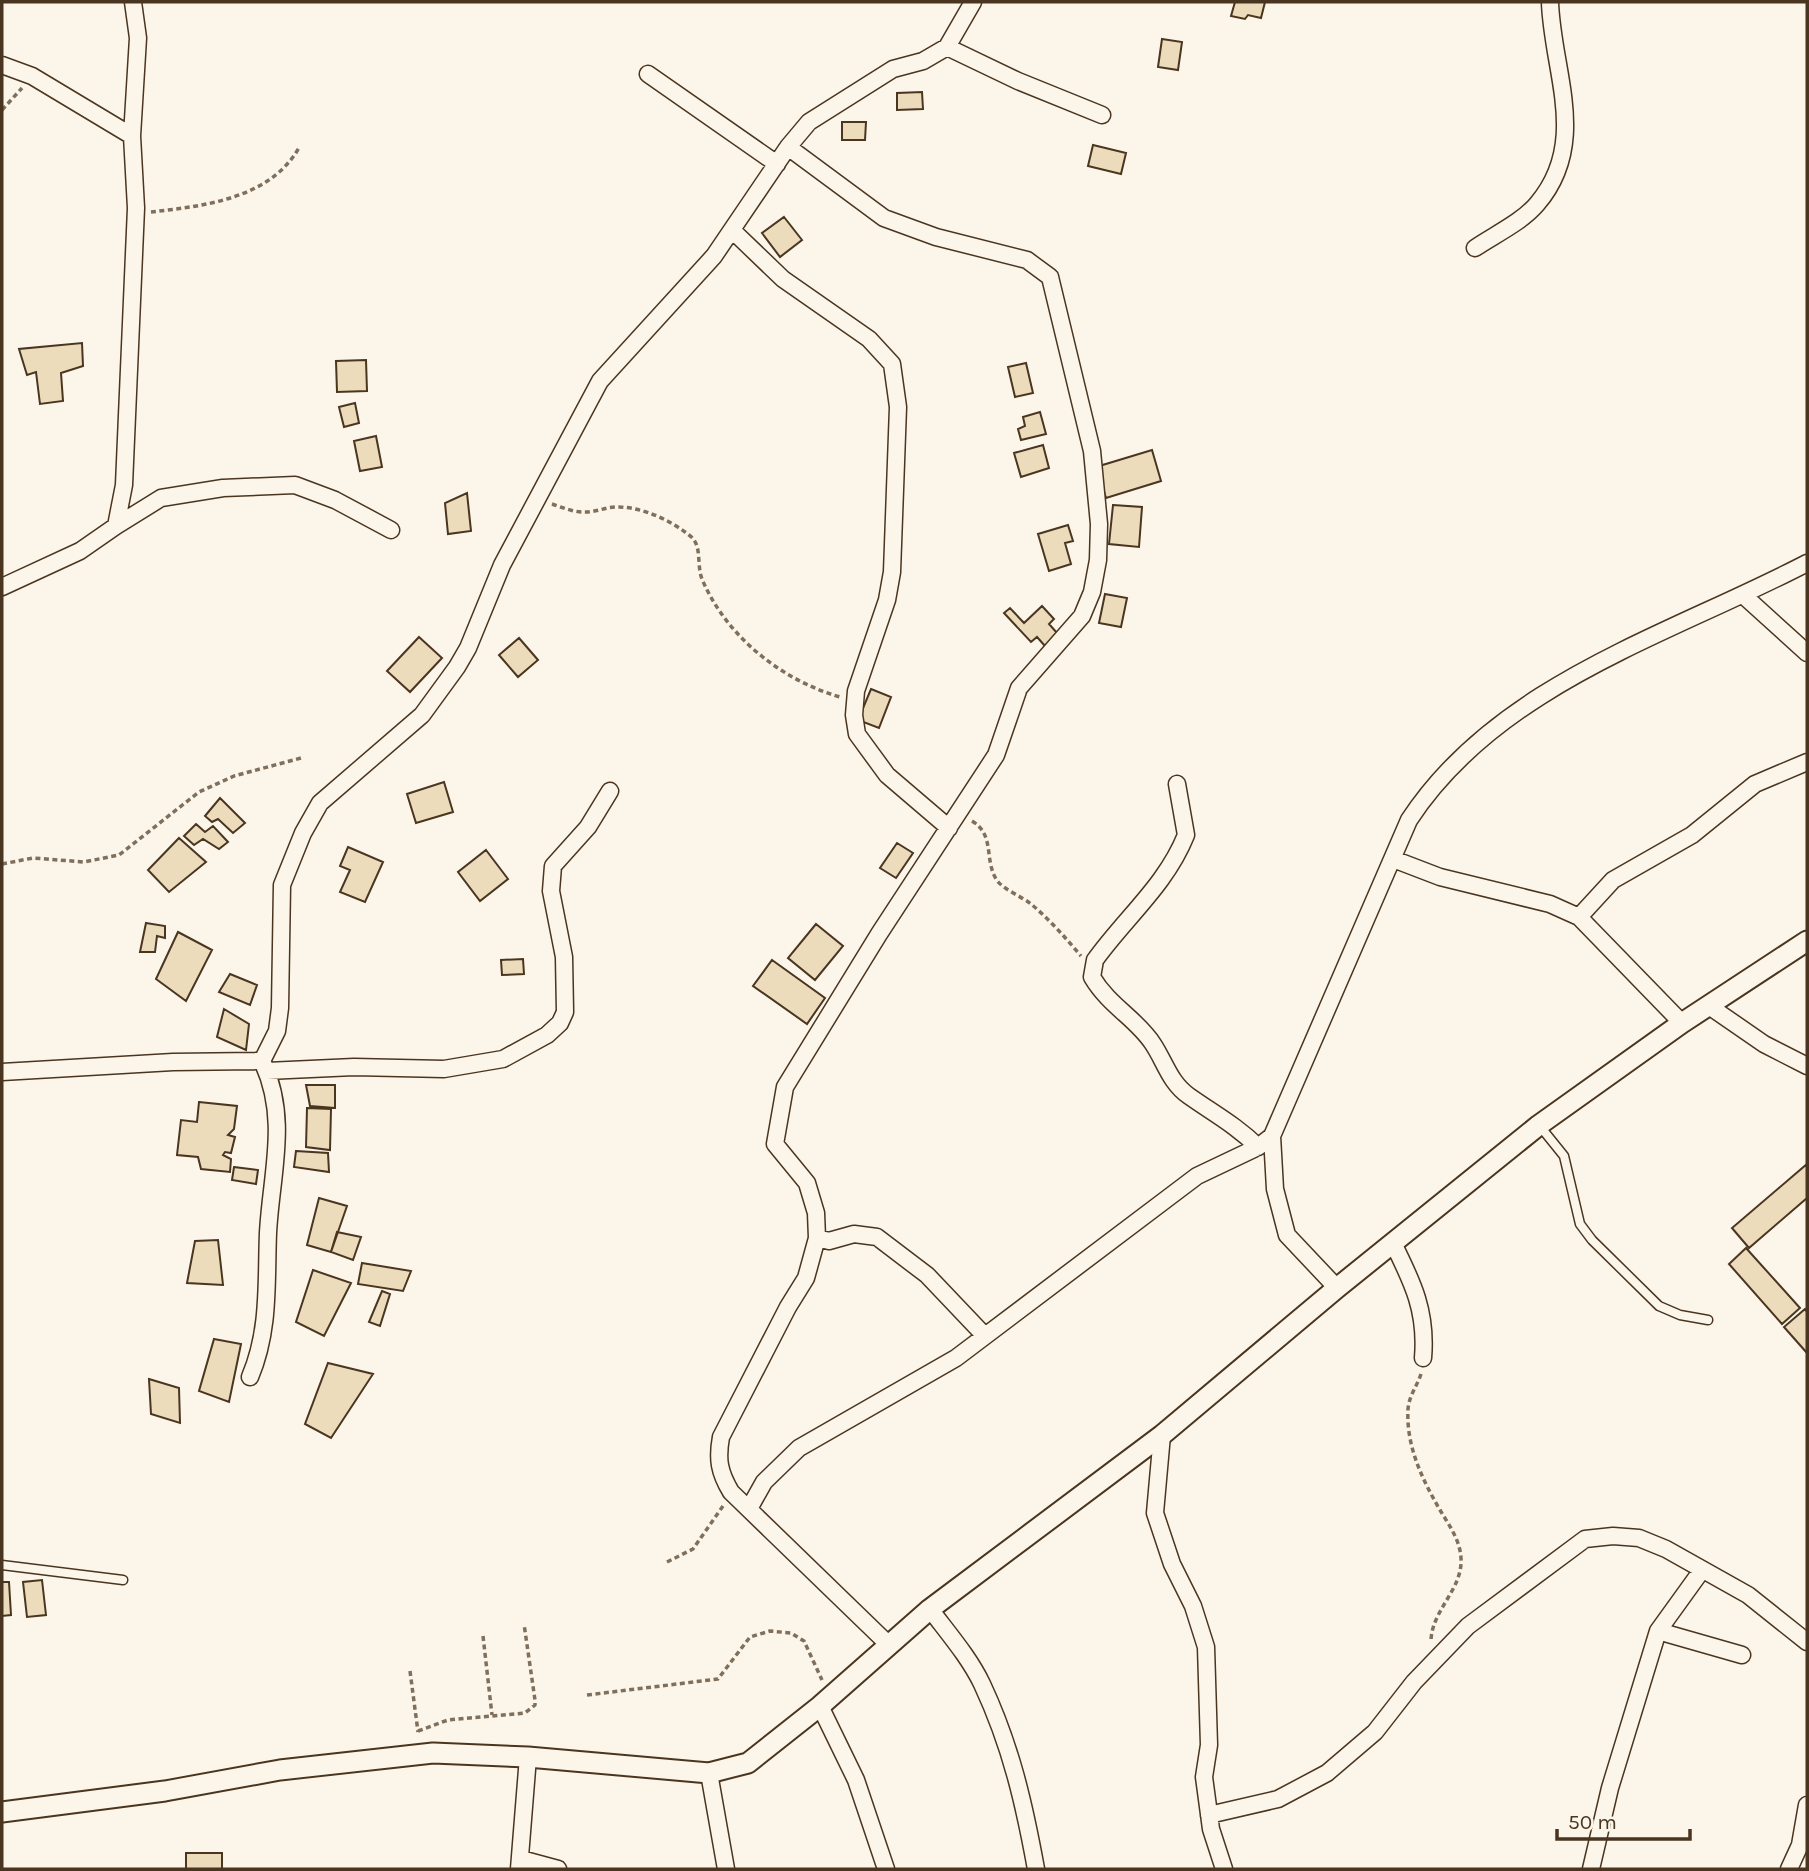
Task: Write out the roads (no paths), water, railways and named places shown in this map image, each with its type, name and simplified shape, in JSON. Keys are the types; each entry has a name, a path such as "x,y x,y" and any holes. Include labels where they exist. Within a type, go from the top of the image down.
{"street":[{"path":"116,526 124,485 135,213 132,136 138,37 133,2"},
{"path":"250,1377 257,1362 267,1299 268,1235 278,1156 274,1089 265,1066 277,1031 280,1008 282,885 303,833 320,803 422,715 457,667 473,637 490,590 535,498 600,381 714,256 788,147 809,122 860,87 893,69 923,61 947,47 972,2"},
{"path":"1475,248 1536,206 1554,177 1567,136 1560,62 1550,21 1550,2"},
{"path":"947,47 1018,81 1102,115"},
{"path":"2,65 32,76 132,136"},
{"path":"648,74 777,164"},
{"path":"788,147 884,218 936,237 1027,260 1050,277 1092,451 1098,489 1098,560 1092,592 1082,616 1019,688 996,755 879,934 785,1087 775,1144 807,1183 816,1213 817,1238 806,1278 788,1307 721,1437 717,1458 722,1477 732,1492 889,1645"},
{"path":"732,230 783,279 869,339 892,364 898,407 892,572 887,600 855,702 857,734 887,775 954,822"},
{"path":"2,587 69,557 103,538 116,526 161,498 223,488 295,485 335,500 391,530"},
{"path":"1336,1288 1287,1235 1275,1189 1272,1136 1409,820 1422,800 1465,751 1532,704 1609,656 1807,563"},
{"path":"1743,595 1807,653"},
{"path":"1579,917 1614,880 1692,835 1755,784 1807,762"},
{"path":"1177,784 1186,835 1183,842 1161,881 1108,941 1091,968 1091,977 1099,990 1152,1041 1171,1078 1188,1096 1211,1108 1258,1147"},
{"path":"2,1072 173,1062 444,1069 503,1059 547,1035 560,1023 565,1012 564,957 551,891 553,866 588,827 610,791"},
{"path":"1393,859 1452,881 1550,904 1579,917 1682,1024"},
{"path":"2,1812 165,1791 280,1770 421,1755 527,1757 709,1773 748,1763 825,1702 930,1609 1162,1435 1336,1288 1539,1125 1682,1024 1807,941"},
{"path":"1709,1006 1764,1044 1807,1066"},
{"path":"750,1507 764,1482 799,1448 905,1389 985,1336 1197,1176 1258,1147 1272,1136"},
{"path":"817,1238 829,1241 854,1234 877,1237 926,1275 985,1336"},
{"path":"1392,1243 1412,1279 1420,1306 1425,1329 1423,1358"},
{"path":"1162,1435 1155,1513 1172,1564 1194,1606 1206,1647 1209,1745 1204,1777 1209,1815 1224,1869"},
{"path":"1209,1815 1278,1799 1327,1773 1374,1732 1468,1626 1585,1539 1613,1535 1639,1538 1666,1549 1748,1595 1807,1642"},
{"path":"1591,1869 1610,1788 1658,1631 1702,1570"},
{"path":"930,1609 981,1682 1003,1734 1020,1784 1036,1869"},
{"path":"1658,1631 1742,1655"},
{"path":"825,1702 856,1780 886,1869"},
{"path":"527,1757 520,1864 558,1869"},
{"path":"709,1773 726,1869"},
{"path":"1789,1869 1804,1847 1807,1805"}],"lane":[{"path":"1539,1125 1564,1156 1580,1224 1592,1240 1659,1306 1681,1315 1708,1320"},
{"path":"2,1565 123,1580"}]}
